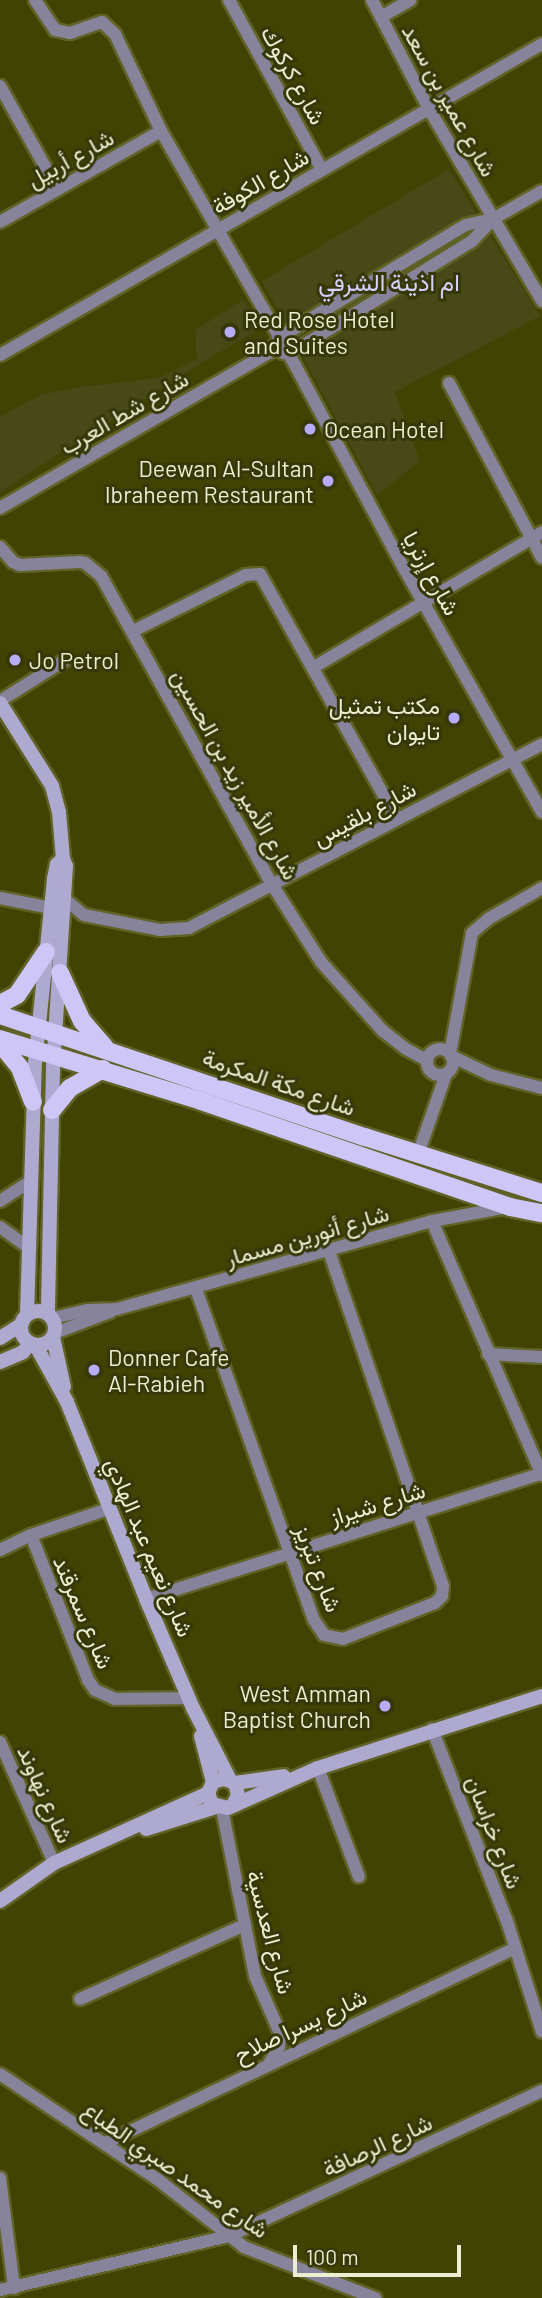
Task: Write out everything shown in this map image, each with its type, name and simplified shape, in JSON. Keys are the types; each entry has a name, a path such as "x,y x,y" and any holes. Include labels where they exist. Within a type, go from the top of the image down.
{"main road":[{"path":"0,1004 17,995 46,952"},
{"path":"60,974 76,1012 107,1049"},
{"name":"شارع مكة المكرمة","path":"0,1015 542,1193"},
{"path":"0,1041 20,1068 33,1102"},
{"name":"شارع مكة المكرمة","path":"0,1041 45,1051 103,1069 510,1207 542,1213"},
{"path":"52,1110 70,1088 103,1069"}],"street":[{"name":"شارع إرتريا","path":"35,0 55,30 62,33 102,22 107,24 127,58 162,131 280,337 542,812"},
{"name":"شارع كركوك","path":"229,0 322,170"},
{"name":"شارع عمير بن سعد","path":"372,0 429,109 542,301"},
{"path":"381,17 411,0"},
{"name":"شارع الكوفة","path":"0,355 542,44"},
{"path":"0,86 57,188"},
{"name":"شارع أربيل","path":"0,222 162,131"},
{"name":"شارع شط العرب","path":"289,354 472,241 493,219 542,191"},
{"name":"شارع شط العرب","path":"0,508 270,352 280,337 466,225 493,219"},
{"path":"270,352 289,354"},
{"path":"449,383 537,535 542,558"},
{"path":"314,667 537,535"},
{"name":"شارع الأمير زيد بن الحسين","path":"0,547 13,562 20,565 85,563 101,576 273,886 321,962 343,989 394,1041 429,1066"},
{"path":"133,631 246,575 260,574 397,819"},
{"path":"47,1031 60,974 66,900 66,866 59,812 52,786 1,706 65,660"},
{"name":"شارع بلقيس","path":"66,900 84,915 160,930 181,930 273,886 542,744"},
{"path":"33,1345 23,1336 32,1180 33,1102 47,1031 46,952 55,872 63,859"},
{"path":"418,1154 432,1108 448,1072 447,1053 472,933 488,919 542,888"},
{"path":"0,898 51,908"},
{"path":"64,922 84,915"},
{"path":"0,1362 33,1345 46,1344 54,1335 51,1315 52,1110 45,1051"},
{"path":"432,1108 429,1066 432,1052 447,1053 491,1075"},
{"path":"429,1066 438,1075 448,1072 491,1075 542,1088"},
{"path":"0,1201 32,1180"},
{"name":"شارع أنورين مسمار","path":"54,1335 117,1309 432,1221 510,1207"},
{"path":"432,1221 542,1474"},
{"path":"0,1227 29,1248"},
{"name":"شارع تبريز","path":"196,1289 314,1619 324,1635 343,1639 435,1603 442,1596 442,1580 328,1251"},
{"name":"شارع أنورين مسمار","path":"51,1315 117,1309"},
{"path":"0,1338 38,1310 51,1315"},
{"name":"شارع نعيم عبد الهادي","path":"54,1335 67,1402"},
{"name":"شارع نعيم عبد الهادي","path":"33,1345 67,1402 108,1509 191,1703 232,1782"},
{"path":"488,1354 542,1357"},
{"name":"شارع شيراز","path":"146,1599 542,1474"},
{"name":"شارع سمرقند","path":"108,1509 31,1535 83,1669 95,1690 116,1699 191,1703"},
{"path":"0,1550 31,1535"},
{"path":"118,1836 224,1807 318,1768 432,1729 542,1696"},
{"name":"شارع نعيم عبد الهادي","path":"191,1703 211,1787 224,1807"},
{"name":"شارع خراسان","path":"432,1729 515,1948 542,2032"},
{"name":"شارع نهاوند","path":"0,1742 54,1863"},
{"path":"318,1768 359,1877"},
{"path":"0,1901 54,1863 118,1836 211,1787 302,1774"},
{"path":"224,1807 238,1794 232,1782"},
{"name":"شارع العدسية","path":"224,1807 255,1976 280,2032 279,2047 270,2063"},
{"path":"80,1999 245,1925"},
{"name":"شارع يسرا صلاح","path":"105,2143 515,1948"},
{"name":"شارع محمد صبري الطباع","path":"0,2074 105,2143 196,2207 229,2236 254,2251 375,2298"},
{"name":"شارع الرصافة","path":"0,2290 229,2236 542,2091"},
{"path":"0,2178 15,2288"}],"shaded area":[{"path":"449,169 540,316 395,392 420,461 377,495 262,281"},
{"path":"243,300 262,328 207,359 0,492 0,417 40,395 78,387 159,378 197,359 195,330"}],"place":[{"name":"Red Rose Hotel and Suites","path":"230,332"},
{"name":"Ocean Hotel","path":"310,429"},
{"name":"Deewan Al-Sultan Ibraheem Restaurant","path":"328,481"},
{"name":"Jo Petrol","path":"15,660"},
{"name":"مكتب تمثيل تايوان","path":"454,718"},
{"name":"Donner Cafe Al-Rabieh","path":"94,1370"},
{"name":"West Amman Baptist Church","path":"385,1706"}],"district":[{"name":"ام اذينة الشرقي","path":"389,282"}]}
